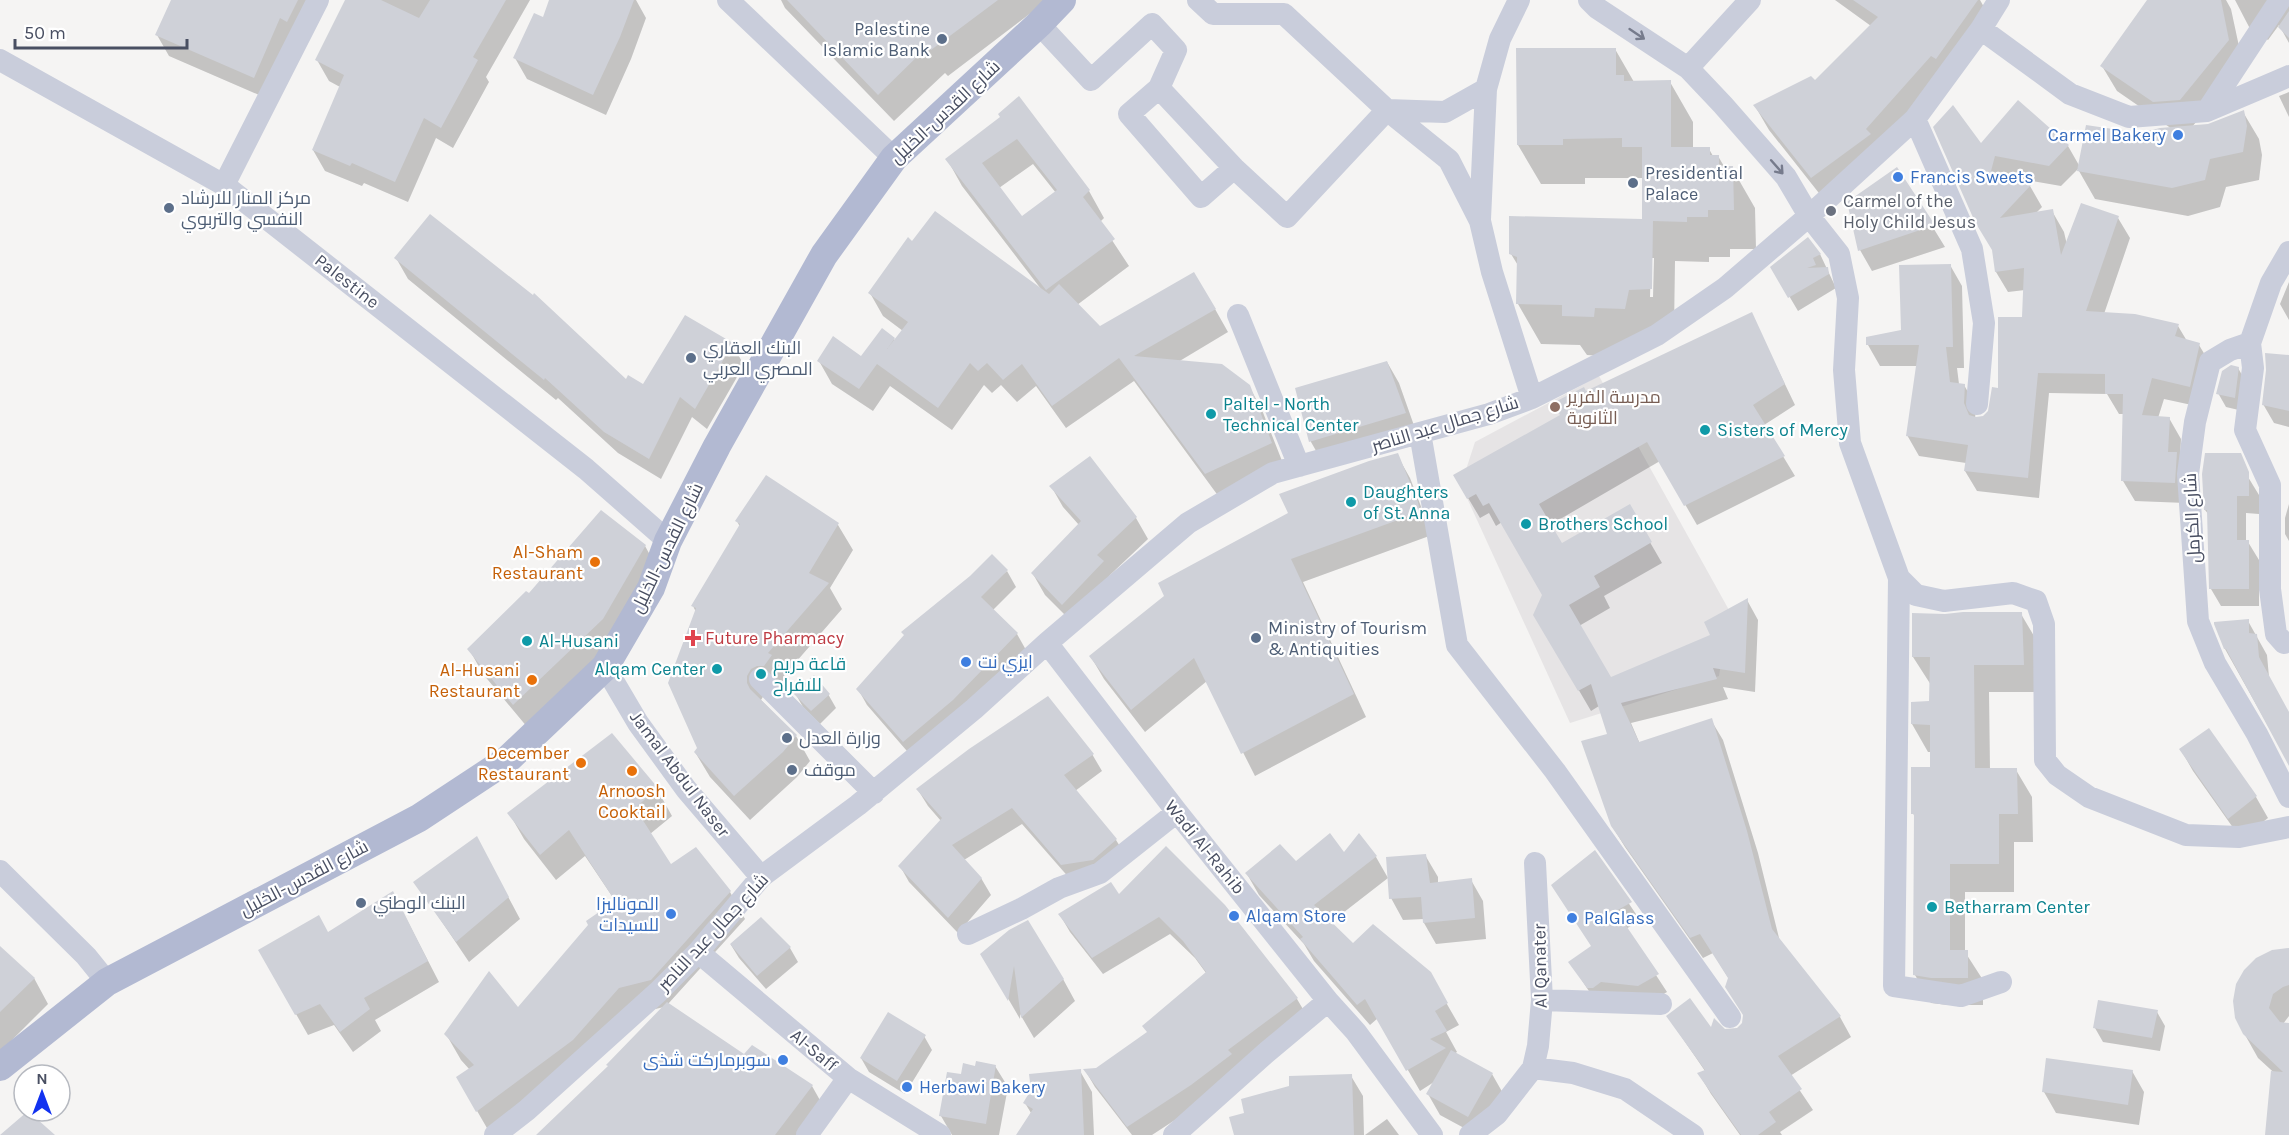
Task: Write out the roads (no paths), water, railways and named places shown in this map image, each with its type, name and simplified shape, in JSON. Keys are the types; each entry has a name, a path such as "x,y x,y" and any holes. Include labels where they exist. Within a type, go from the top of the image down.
{"main road":[{"name":"شارع القدس-الخليل","path":"0,1067 107,982 419,818 507,760 605,667 651,588 668,541 758,370 824,255 894,158 1062,0"}],"street":[{"path":"224,185 318,0"},
{"path":"728,0 894,158"},
{"path":"1198,0 1213,14 1284,14 1387,110 1449,160 1480,220"},
{"path":"1519,0 1500,39 1486,89 1480,220 1491,272 1532,398"},
{"path":"1589,0 1597,8 1688,68 1724,105 1786,177 1809,216 1839,254 1848,298 1844,370 1850,442 1899,578 1894,986 1961,996 2001,982"},
{"path":"1688,68 1750,0"},
{"name":"شارع جمال عبد الناصر","path":"495,1135 527,1110 649,1000 698,952 761,877 874,793 1188,523 1273,474 1489,414 1532,398 1657,335 1725,288 1809,216 1915,119 1982,29 1999,0"},
{"path":"2207,111 2280,0"},
{"path":"1039,24 1091,80 1152,24 1176,50 1159,88 1129,114 1201,197 1234,168"},
{"path":"1982,29 2070,94 2129,117 2207,111 2289,76"},
{"name":"Palestine","path":"0,60 224,185 586,468 668,541"},
{"path":"1159,88 1234,168 1287,217 1387,110 1444,112 1486,89"},
{"path":"1915,119 1972,249 1984,323 1977,404"},
{"path":"2284,642 2276,634 2270,589 2271,484 2245,430 2253,368 2250,343 2271,283 2289,252"},
{"path":"1238,315 1299,466"},
{"name":"شارع الكرمل","path":"2250,343 2230,350 2210,362 2195,422 2188,474 2198,621 2215,663 2257,734 2289,797"},
{"path":"1420,433 1457,645 1556,771 1730,1017"},
{"path":"1899,578 1916,595 1944,601 2013,592 2036,601 2044,624 2045,760 2058,775 2089,797 2186,835 2239,837 2289,827"},
{"name":"Wadi Al-Rahib","path":"1047,642 1177,812 1328,1001 1356,1032 1432,1135"},
{"name":"Jamal Abdul Naser","path":"605,667 638,723 686,789 761,877"},
{"path":"760,679 874,793"},
{"path":"968,934 1059,888 1100,873 1177,812"},
{"name":"Al Qanater","path":"1533,1068 1538,1046 1542,1000 1535,863"},
{"path":"0,871 86,956 107,982"},
{"name":"Al-Saff","path":"698,952 848,1078 940,1135"},
{"path":"1542,1000 1661,1004"},
{"path":"1174,1135 1328,1001"},
{"path":"1470,1135 1497,1114 1533,1068 1573,1073 1625,1089 1693,1135"},
{"path":"807,1135 848,1078"}],"place":[{"name":"Palestine Islamic Bank","path":"942,39"},
{"name":"Carmel Bakery","path":"2178,135"},
{"name":"Francis Sweets","path":"1898,177"},
{"name":"Presidential Palace","path":"1633,183"},
{"name":"مركز المنار للارشاد النفسي والتربوي","path":"169,208"},
{"name":"Carmel of the Holy Child Jesus","path":"1831,211"},
{"name":"البنك العقاري المصري العربي","path":"691,358"},
{"name":"مدرسة الفرير الثانوية","path":"1555,407"},
{"name":"Paltel - North Technical Center","path":"1211,414"},
{"name":"Sisters of Mercy","path":"1705,430"},
{"name":"Daughters of St. Anna","path":"1351,502"},
{"name":"Brothers School","path":"1526,524"},
{"name":"Al-Sham Restaurant","path":"595,562"},
{"name":"Future Pharmacy","path":"693,638"},
{"name":"Ministry of Tourism & Antiquities","path":"1256,638"},
{"name":"Al-Husani","path":"527,641"},
{"name":"ايزي نت","path":"966,662"},
{"name":"Alqam Center","path":"717,669"},
{"name":"قاعة دريم للافراح","path":"761,674"},
{"name":"Al-Husani Restaurant","path":"532,680"},
{"name":"وزارة العدل","path":"787,738"},
{"name":"December Restaurant","path":"581,763"},
{"name":"موقف","path":"792,770"},
{"name":"Arnoosh Cooktail","path":"632,771"},
{"name":"البنك الوطني","path":"361,903"},
{"name":"Betharram Center","path":"1932,907"},
{"name":"الموناليزا للسيدات","path":"671,914"},
{"name":"Alqam Store","path":"1234,916"},
{"name":"PalGlass","path":"1572,918"},
{"name":"سوبرماركت شذى","path":"783,1060"},
{"name":"Herbawi Bakery","path":"907,1087"}]}
